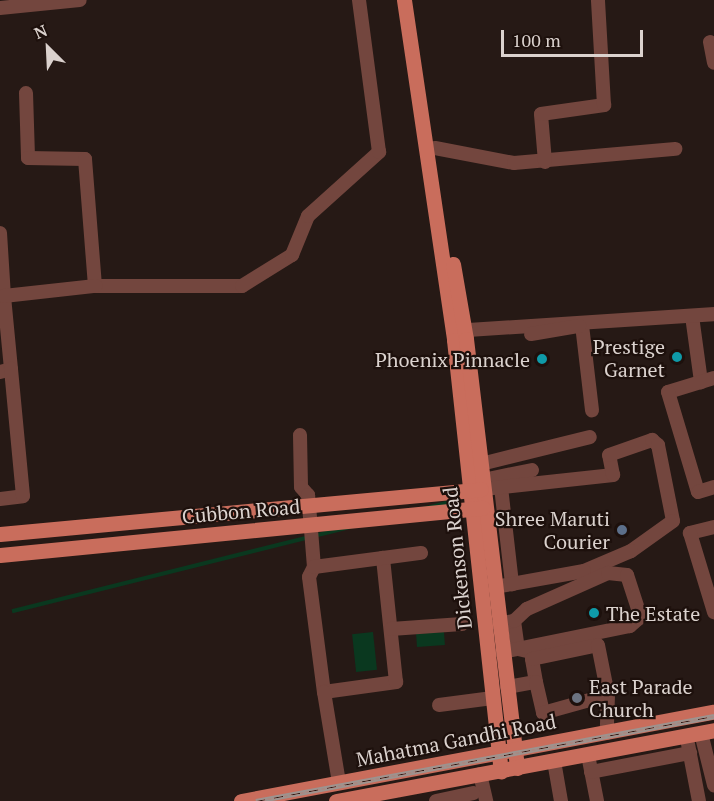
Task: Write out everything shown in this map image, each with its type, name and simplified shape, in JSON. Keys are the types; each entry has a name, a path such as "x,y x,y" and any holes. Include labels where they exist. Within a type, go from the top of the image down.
{"main road":[{"name":"Dickenson Road","path":"404,0 481,464 479,486"},
{"name":"Dickenson Road","path":"413,0 435,148 479,486 494,698 506,753 517,768"},
{"name":"Cubbon Road","path":"0,534 309,505 479,486"},
{"name":"Dickenson Road","path":"480,509 495,587 507,622 511,650 507,687 506,753 501,771"},
{"name":"Cubbon Road","path":"0,555 480,509"},
{"path":"64,528 66,549"},
{"name":"Mahatma Gandhi Road","path":"240,801 506,753 714,712"},
{"name":"Mahatma Gandhi Road","path":"336,801 359,799 701,733"}],"street":[{"path":"0,8 80,0"},
{"path":"4,296 95,286 242,286 292,255 308,216 379,152 359,0"},
{"path":"546,162 541,114 604,105 598,0"},
{"path":"710,42 714,63"},
{"path":"26,93 28,158 85,159 95,286"},
{"path":"435,148 514,163 675,149"},
{"path":"0,233 5,371 23,496 0,499"},
{"path":"459,335 565,331 582,325 714,314"},
{"path":"693,316 707,380 668,392 698,492 714,488"},
{"path":"582,325 592,410"},
{"path":"300,435 301,487 308,495 314,567 309,577 339,783"},
{"path":"481,464 590,437"},
{"path":"479,486 501,487 613,476 609,455 652,440 658,445 673,521 631,551 584,571 495,587"},
{"path":"479,486 532,470"},
{"path":"501,487 512,584"},
{"path":"714,527 690,533 714,612"},
{"path":"314,567 421,553"},
{"path":"324,692 396,682 383,558"},
{"path":"507,622 527,609 566,595 589,579 619,572 627,575 633,584 639,612 638,619 630,626 511,650"},
{"path":"391,629 462,624"},
{"path":"607,733 608,695 598,645 532,659 543,712 608,695"},
{"path":"511,650 540,648"},
{"path":"507,687 536,682"},
{"path":"440,705 494,698"},
{"path":"698,801 690,753 701,733"},
{"path":"701,733 714,785"},
{"path":"591,772 690,753"},
{"path":"588,755 597,801"},
{"path":"550,762 552,801"},
{"path":"550,762 561,801"},
{"path":"436,801 474,797 475,775"},
{"path":"475,775 486,801"}],"green space":[{"path":"454,499 455,503 13,613 12,609"},
{"path":"373,632 377,670 356,672 352,634"},
{"path":"444,632 445,645 417,647 416,634"}],"railway":[{"path":"256,801 714,716"}],"place":[{"name":"Prestige Garnet","path":"677,357"},
{"name":"Phoenix Pinnacle","path":"542,359"},
{"name":"Shree Maruti Courier","path":"622,530"},
{"name":"The Estate","path":"594,613"},
{"name":"East Parade Church","path":"577,698"}]}
